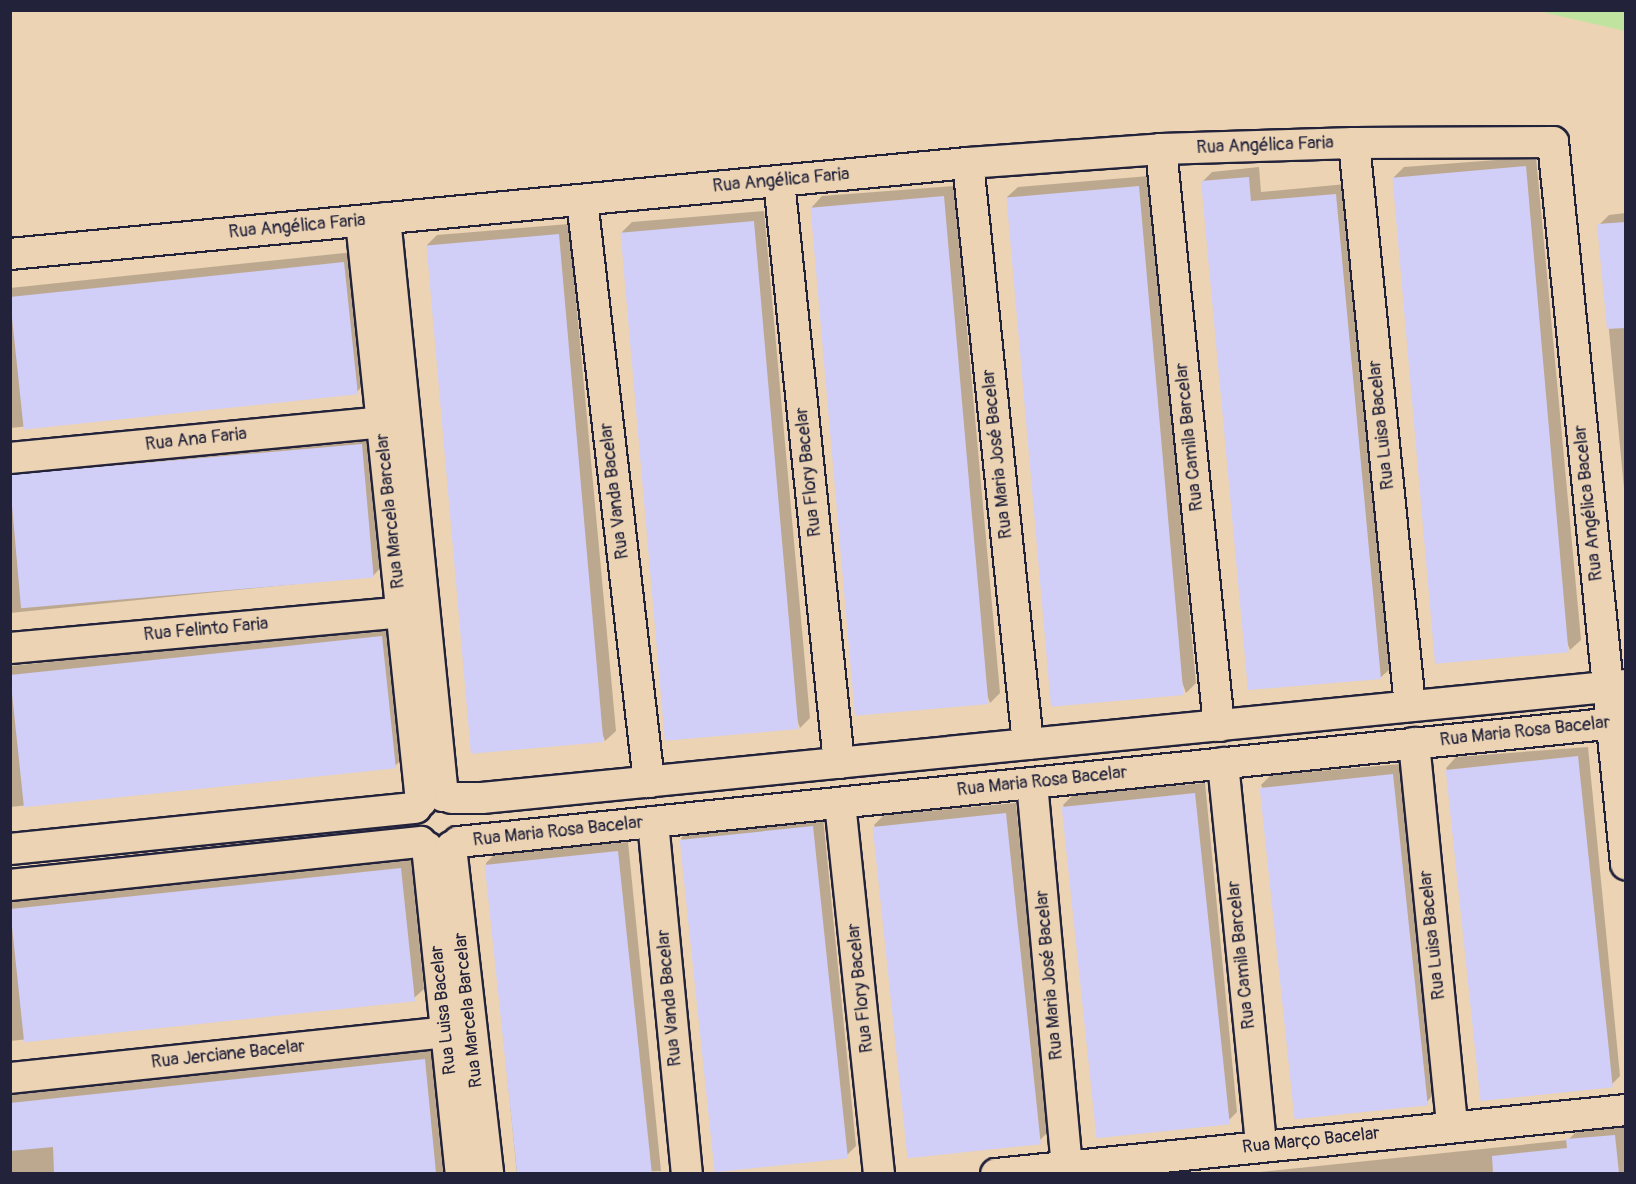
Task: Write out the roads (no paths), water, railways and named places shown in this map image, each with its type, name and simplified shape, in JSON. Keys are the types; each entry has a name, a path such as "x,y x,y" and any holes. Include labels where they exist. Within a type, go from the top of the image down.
{"street":[{"name":"Rua Angélica Faria","path":"10,254 779,181 1161,149 1354,143 1553,142"},
{"name":"Rua Angélica Bacelar","path":"1553,142 1616,686 1626,864"},
{"name":"Rua Luisa Bacelar","path":"1354,143 1410,706"},
{"name":"Rua Camila Barcelar","path":"1161,149 1219,726"},
{"name":"Rua Maria José Bacelar","path":"968,164 1028,744"},
{"name":"Rua Flory Bacelar","path":"779,181 839,763"},
{"name":"Rua Vanda Bacelar","path":"582,200 649,782"},
{"name":"Rua Marcela Barcelar","path":"373,220 382,422 402,612 433,801"},
{"name":"Rua Marcela Barcelar","path":"373,220 433,801"},
{"name":"Rua Ana Faria","path":"10,458 382,422"},
{"name":"Rua Felinto Faria","path":"10,648 402,612"},
{"name":"Rua Maria Rosa Bacelar","path":"433,801 649,782 1616,686"},
{"name":"Rua Maria Rosa Bacelar","path":"10,885 439,844 1618,723"},
{"name":"Rua Luisa Bacelar","path":"1414,743 1452,1127"},
{"name":"Rua Camila Barcelar","path":"1223,763 1261,1146"},
{"name":"Rua Maria José Bacelar","path":"1032,783 1067,1166"},
{"path":"10,849 433,801 465,814 465,829 439,844 413,829 433,801"},
{"name":"Rua Flory Bacelar","path":"840,803 879,1173"},
{"name":"Rua Vanda Bacelar","path":"653,822 687,1173"},
{"name":"Rua Luisa Bacelar","path":"439,844 446,1032 461,1173"},
{"name":"Rua Marcela Barcelar","path":"439,844 488,1173"},
{"name":"Rua Jerciane Bacelar","path":"10,1078 446,1032"},
{"name":"Rua Março Bacelar","path":"996,1173 1626,1110"}]}
